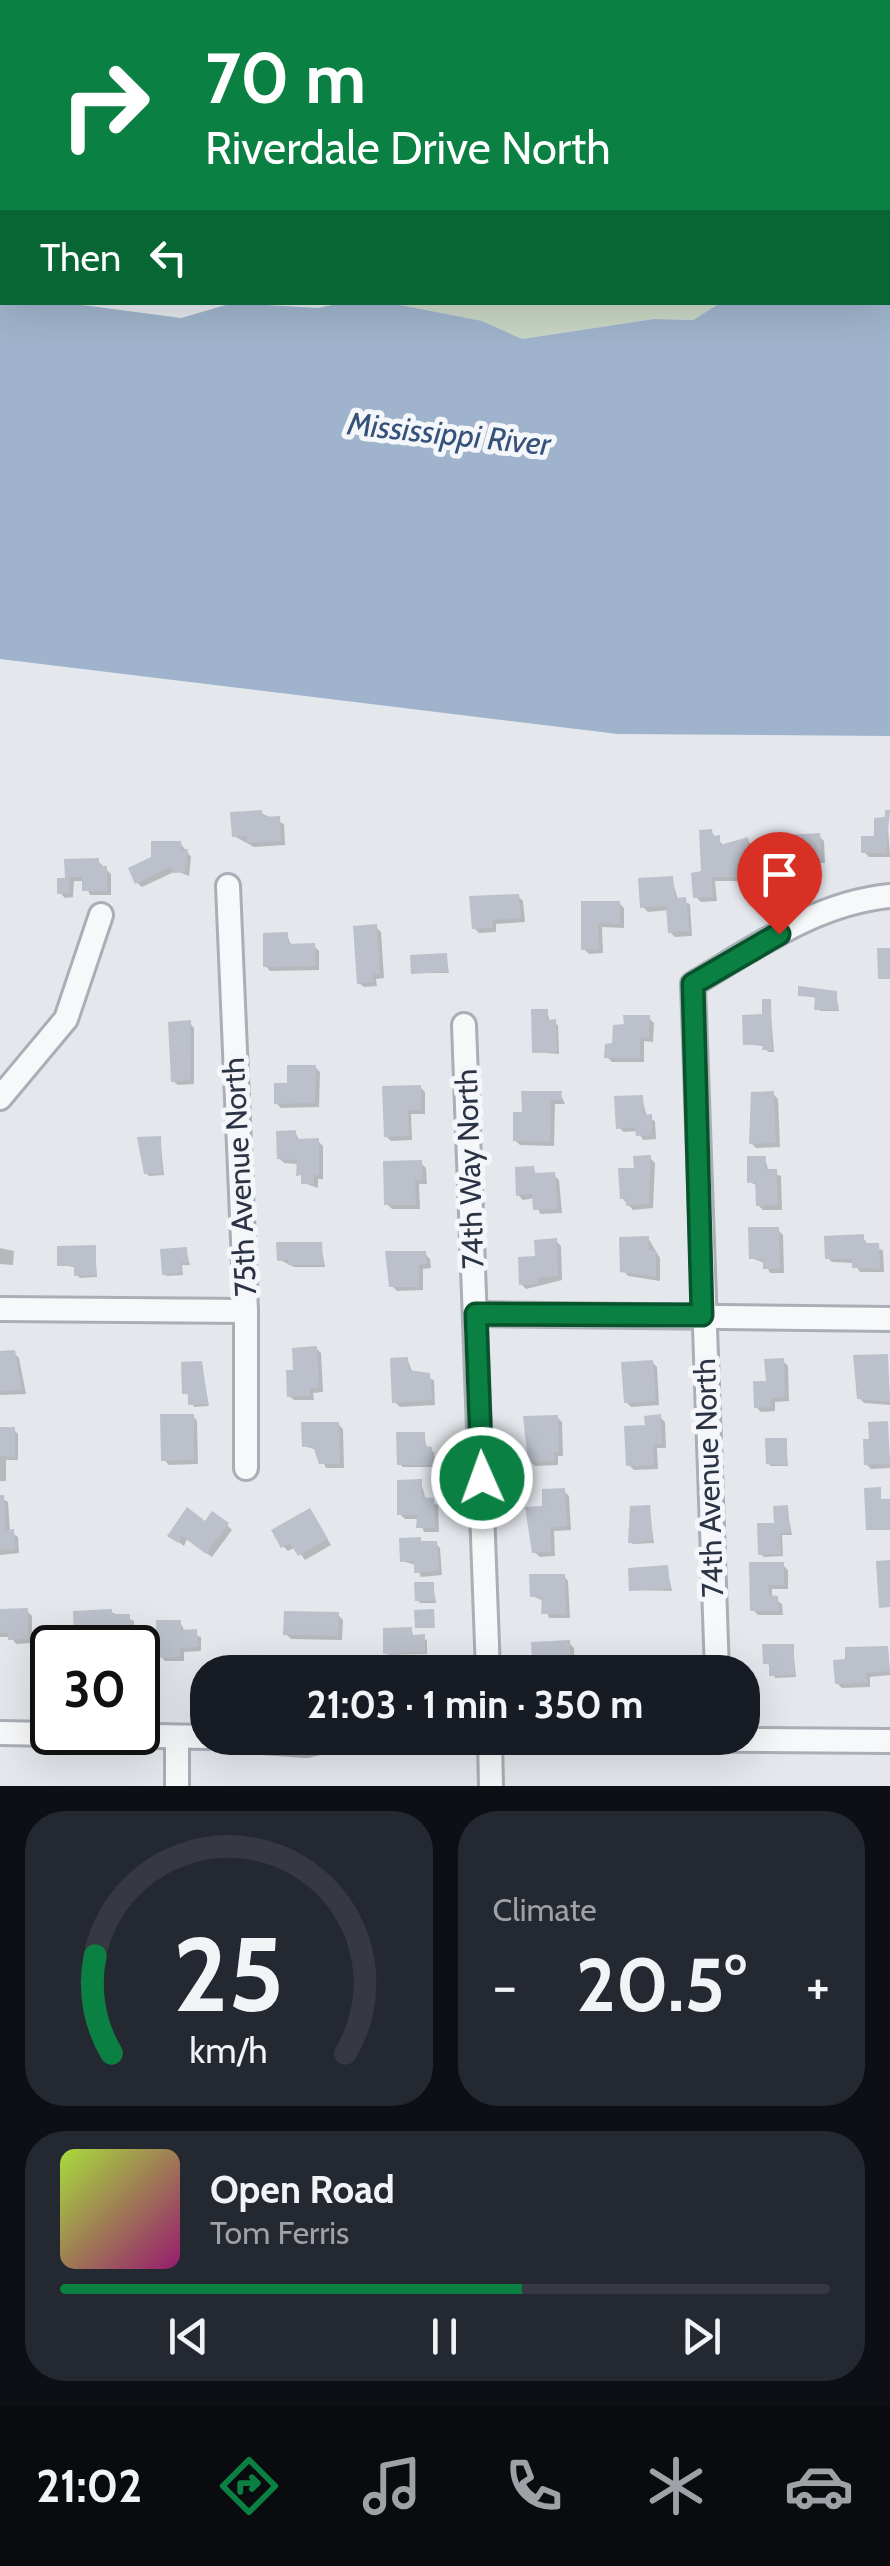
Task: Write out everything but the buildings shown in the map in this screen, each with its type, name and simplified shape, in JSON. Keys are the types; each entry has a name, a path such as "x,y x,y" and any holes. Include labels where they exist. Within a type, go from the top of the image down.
{"street":[{"name":"75th Avenue North","path":"228,886 246,1311 246,1468"},
{"name":"74th Avenue North","path":"716,1655 693,984 808,917 836,905 890,896"},
{"path":"0,1098 66,1018 101,914"},
{"name":"74th Way North","path":"464,1025 487,1655"},
{"path":"0,1309 246,1311"},
{"path":"476,1314 890,1318"},
{"path":"0,1733 190,1738"},
{"path":"176,1738 177,1786"},
{"path":"760,1739 890,1741"},
{"path":"490,1755 491,1786"}],"green space":[{"path":"400,305 717,305 693,320 654,319 522,339 482,321"}],"water":[{"name":"Mississippi River","path":"0,305 82,305 181,318 226,305 400,305 482,321 522,339 654,319 693,320 717,305 890,305 890,736 618,734 0,659"}],"route":[{"path":"482,1478 476,1314 702,1315 693,984 779,934"}]}
